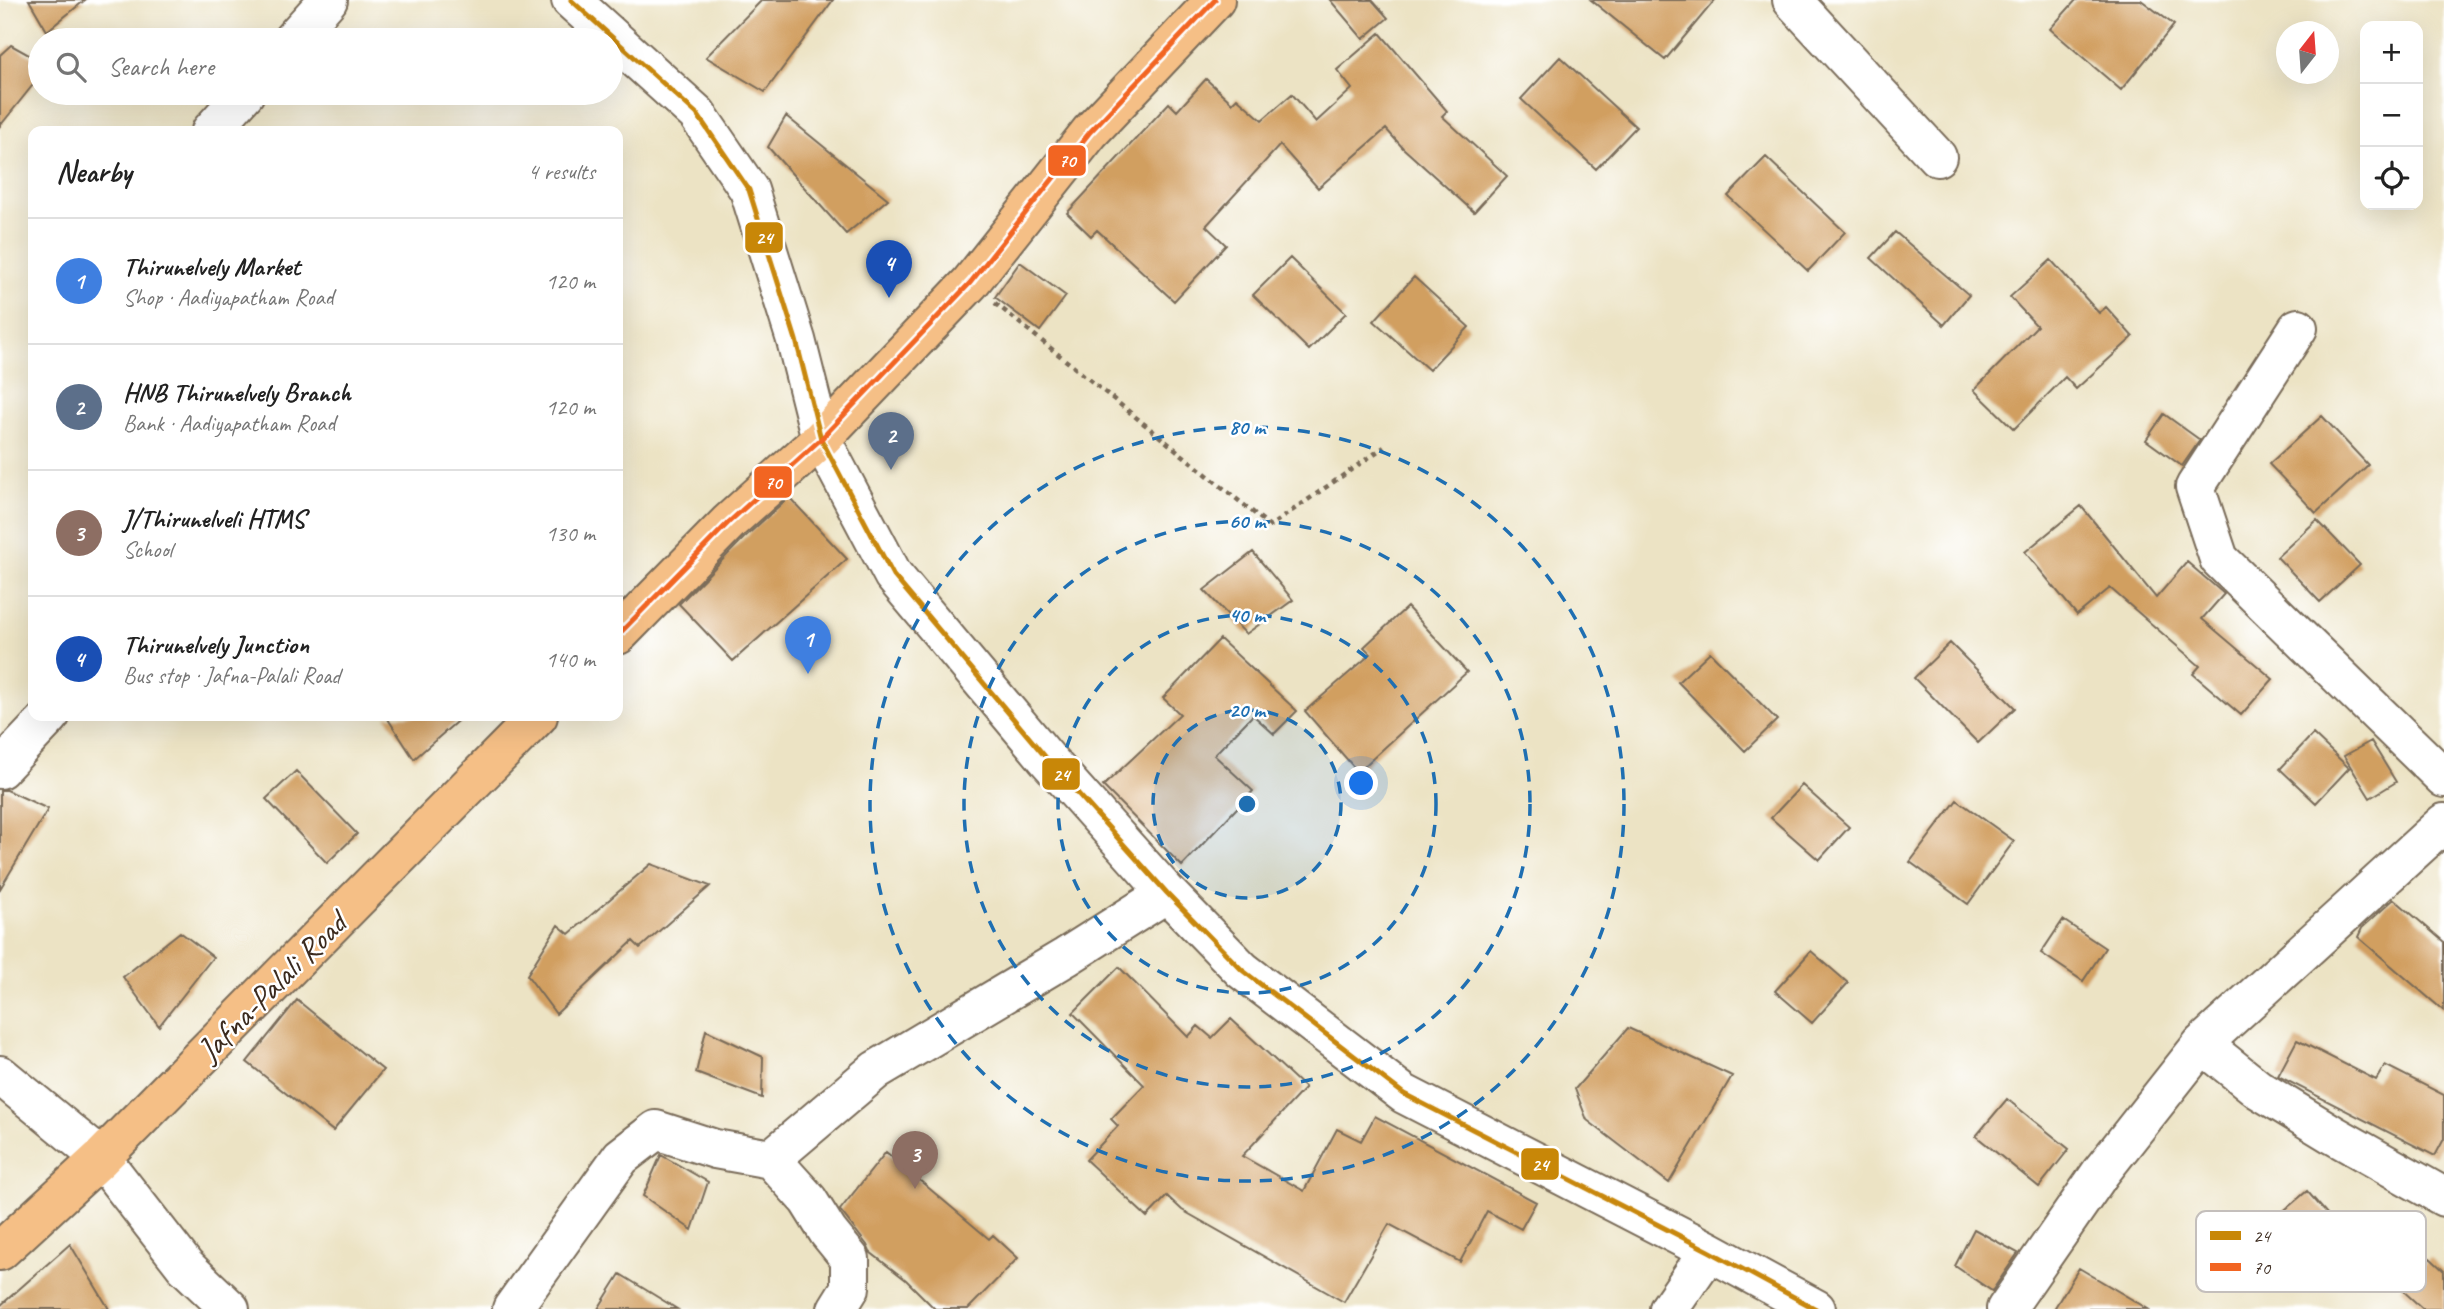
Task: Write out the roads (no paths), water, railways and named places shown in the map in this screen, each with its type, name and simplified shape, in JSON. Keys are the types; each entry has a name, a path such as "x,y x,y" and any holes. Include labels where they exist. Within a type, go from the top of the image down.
{"main road":[{"path":"623,630 729,522 821,439 970,283 1090,132 1215,0"},
{"name":"Jafna-Palali Road","path":"0,1251 101,1158 533,721"}],"street":[{"path":"303,28 328,0"},
{"path":"571,0 602,28"},
{"path":"1792,0 1937,157"},
{"path":"623,47 696,114 749,190 796,340 821,439 893,575 1048,760 1167,893 1242,970 1405,1094 1816,1309"},
{"path":"216,126 235,105"},
{"path":"2298,328 2195,487 2219,559 2444,778"},
{"path":"0,769 45,721"},
{"path":"2006,1309 2101,1172 2202,1044 2444,823"},
{"path":"771,1160 876,1070 1066,957 1167,893"},
{"path":"2202,1044 2258,1089 2332,1135 2444,1197"},
{"path":"0,1075 101,1158 185,1266 230,1309"},
{"path":"512,1309 621,1157 656,1130 715,1149 771,1160 808,1200 828,1232 850,1259 849,1288 837,1309"},
{"path":"1669,1309 1709,1251"}],"place":[{"name":"Thirunelvely Junction","path":"889,298"},
{"name":"HNB Thirunelvely Branch","path":"891,470"},
{"name":"Thirunelvely Market","path":"808,674"},
{"name":"J/Thirunelveli HTMS","path":"915,1189"}]}
